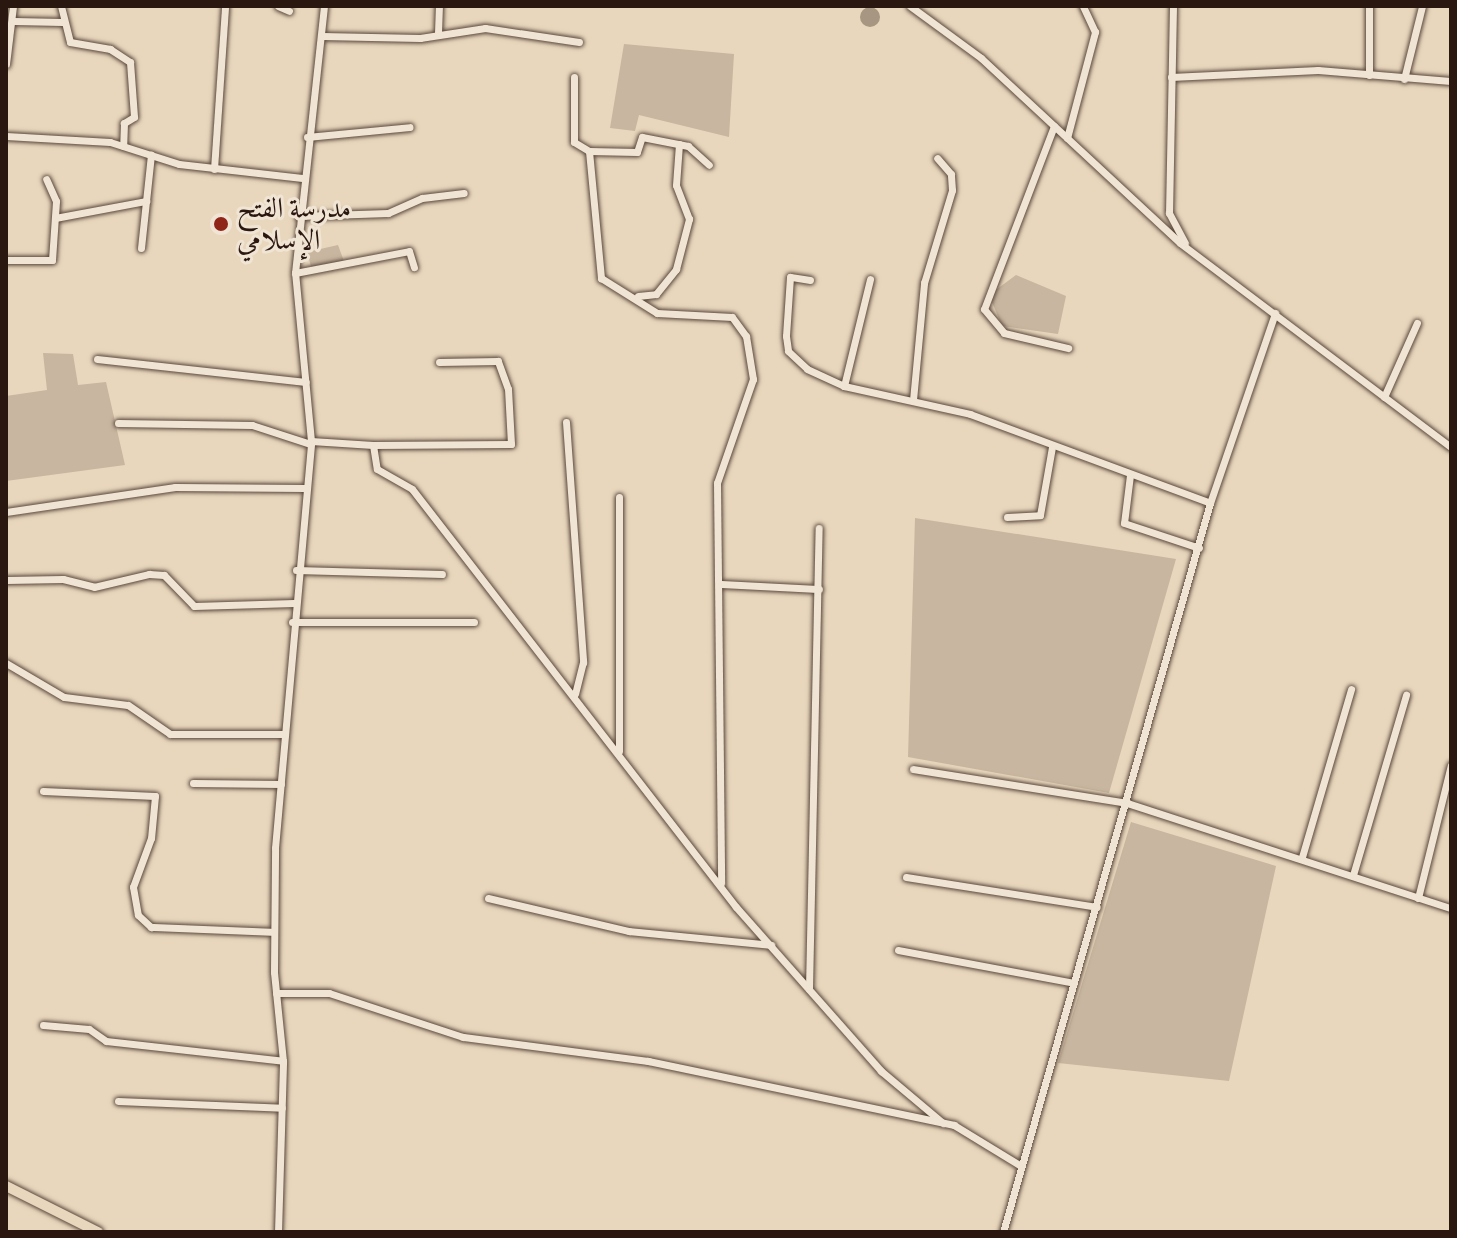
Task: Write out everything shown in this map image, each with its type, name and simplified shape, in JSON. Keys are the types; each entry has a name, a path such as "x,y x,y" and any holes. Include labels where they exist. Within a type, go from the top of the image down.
{"highway":[{"path":"6,1186 98,1232"}],"street":[{"path":"6,64 14,21 13,6"},
{"path":"61,6 62,22 70,42 110,49 130,62 134,117 124,123 123,146"},
{"path":"214,169 225,6"},
{"path":"278,6 289,11"},
{"path":"278,1232 283,1061 273,932 296,570 311,442 295,273 302,178 324,6"},
{"path":"438,33 439,6"},
{"path":"910,6 1054,126 1188,249 1451,447"},
{"path":"1067,138 1095,32 1083,6"},
{"path":"1173,6 1169,213 1188,249"},
{"path":"1369,6 1369,75"},
{"path":"1404,79 1422,6"},
{"path":"14,21 62,22"},
{"path":"322,36 511,30 579,42"},
{"path":"1171,77 1369,75 1451,81"},
{"path":"574,77 574,142 589,151 637,152 642,137 679,144 709,165"},
{"path":"1054,126 984,309 1004,333 1068,348"},
{"path":"307,137 410,127"},
{"path":"6,136 123,146 214,169 302,178"},
{"path":"636,296 656,294 676,269 689,219 676,185 679,144"},
{"path":"589,151 599,275 636,296 657,313 732,317 746,336 753,379 717,483 720,885"},
{"path":"141,248 151,155"},
{"path":"913,400 924,283 952,190 951,174 937,158"},
{"path":"6,260 52,260 55,218 46,179"},
{"path":"298,216 388,213 422,198 464,193"},
{"path":"55,218 146,201"},
{"path":"295,273 409,251 414,267"},
{"path":"810,280 790,277 786,345 807,369 844,386 913,400 1210,503"},
{"path":"844,386 870,279"},
{"path":"1004,1230 1210,503 1275,313"},
{"path":"1384,397 1417,323"},
{"path":"97,359 306,382"},
{"path":"118,423 252,425 311,442 511,444 508,389 498,361 439,362"},
{"path":"566,422 583,662 575,694"},
{"path":"373,445 377,469 412,489 575,694 720,885 881,1071 943,1123 1021,1166"},
{"path":"1007,517 1028,522 1042,513 1052,447"},
{"path":"1130,475 1124,523 1199,548"},
{"path":"6,512 175,487 305,488"},
{"path":"619,497 619,751"},
{"path":"809,989 819,528"},
{"path":"296,570 442,574"},
{"path":"6,580 104,586 149,574 164,575 194,606 294,603"},
{"path":"720,584 819,589"},
{"path":"292,622 474,622"},
{"path":"6,663 64,697 128,705 170,734 284,734"},
{"path":"1302,857 1351,689"},
{"path":"1353,875 1406,695"},
{"path":"1418,898 1451,765"},
{"path":"913,769 1127,803 1302,857 1451,908"},
{"path":"193,783 281,784"},
{"path":"43,791 155,796 151,838 133,887 138,915 151,927 273,932"},
{"path":"906,877 1097,907"},
{"path":"488,898 629,931 771,945"},
{"path":"898,950 1074,983"},
{"path":"276,993 329,993 463,1037 648,1061 943,1123"},
{"path":"43,1025 89,1029 119,1043 283,1061"},
{"path":"118,1101 282,1108"}],"shaded area":[{"path":"870,7 877,10 880,17 877,24 870,27 863,24 860,17 863,10"},
{"path":"624,44 734,54 729,137 639,115 635,131 610,128"},
{"path":"338,245 345,264 312,270 307,252"},
{"path":"1016,275 1066,296 1058,334 1002,326 989,295"},
{"path":"43,353 73,354 78,385 106,382 125,465 6,481 6,396 47,390"},
{"path":"915,518 1176,559 1109,793 908,757"},
{"path":"1131,822 1276,866 1229,1081 1058,1063"}],"place":[{"name":"مدرسة الفتح الإسلامي","path":"221,224"}]}
